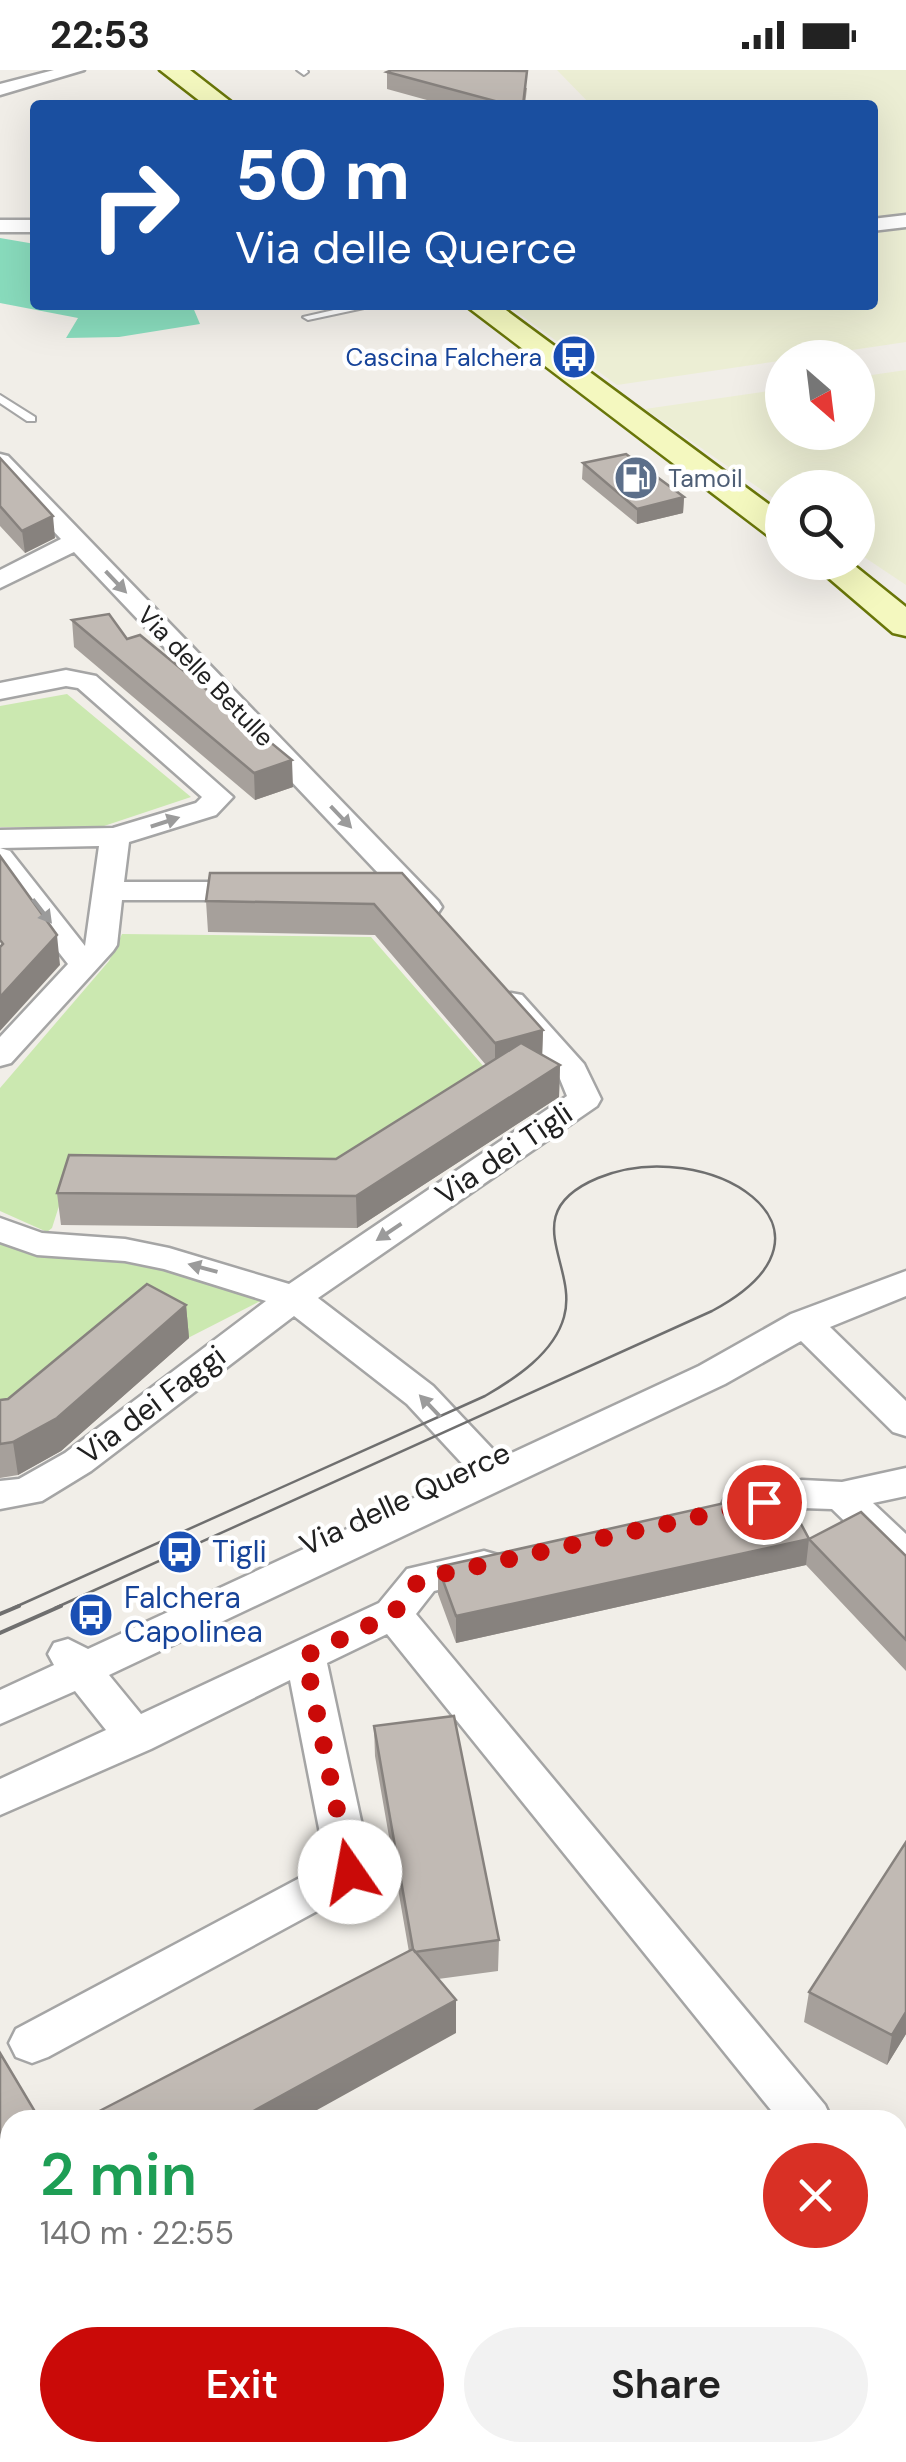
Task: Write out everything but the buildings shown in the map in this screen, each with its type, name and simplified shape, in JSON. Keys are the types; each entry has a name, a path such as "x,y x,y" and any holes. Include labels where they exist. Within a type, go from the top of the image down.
{"main road":[{"path":"173,70 215,100"},
{"path":"487,310 765,517"},
{"path":"850,580 906,625"},
{"path":"859,580 906,608"}],"street":[{"path":"0,90 75,70"},
{"path":"878,224 906,221"},
{"path":"0,226 30,226"},
{"name":"Via delle Betulle","path":"0,461 412,891"},
{"path":"0,580 77,542"},
{"path":"0,690 66,678 87,682 219,797 206,809 115,838 0,838"},
{"path":"0,1056 102,944 115,838"},
{"path":"0,857 84,965"},
{"path":"108,890 280,891"},
{"path":"374,891 412,891 452,936"},
{"name":"Via dei Tigli","path":"295,1298 585,1099 573,1071 491,980"},
{"path":"0,1228 36,1244 125,1250 169,1259 295,1298 420,1395 490,1470"},
{"name":"Via delle Querce","path":"0,1708 74,1663 490,1470 712,1375 745,1352 804,1323 906,1282"},
{"name":"Via dei Faggi","path":"0,1495 28,1491 78,1462 295,1298"},
{"path":"804,1323 906,1423"},
{"path":"707,1515 802,1494 842,1496 906,1482"},
{"path":"842,1496 906,1557"},
{"path":"0,1798 393,1614 420,1579 516,1558"},
{"path":"393,1614 800,2110"},
{"path":"32,2043 350,1872 305,1656"},
{"path":"74,1663 136,1737"},
{"name":"Via delle Querce","path":"0,1684 74,1663"}],"lane":[{"path":"308,317 346,310"},
{"path":"0,398 31,419"}],"green space":[{"path":"557,70 906,70 906,214 878,217 878,100 586,100"},
{"path":"906,226 906,342 875,347 875,340 765,340 765,363 617,385 514,310 878,310 878,229"},
{"path":"0,238 30,243 30,309 0,303"},
{"path":"36,310 194,310 200,324 119,337 66,338 78,318"},
{"path":"906,370 906,585 875,564 875,470 765,470 765,492 645,409 765,391 765,450 875,450 875,375"},
{"path":"67,694 191,797 101,827 0,827 0,706"},
{"path":"122,934 371,937 498,1083 347,1176 66,1184 52,1228 47,1232 0,1211 0,1088 109,961"},
{"path":"0,1238 136,1260 270,1296 0,1434"}],"tram line":[{"path":"13,1608 485,1396 521,1373 552,1342 564,1317 564,1278 554,1224 559,1207 573,1192 598,1178 640,1167 682,1168 721,1179 752,1197 771,1221 774,1249 755,1280 712,1311 55,1608"},
{"path":"0,1614 19,1606"},
{"path":"0,1633 61,1606"}],"place":[{"name":"Cascina Falchera","path":"574,357"},
{"name":"Tamoil","path":"636,478"},
{"name":"Tigli","path":"180,1552"},
{"name":"Falchera Capolinea","path":"91,1615"}],"route":[{"path":"350,1872 305,1656 393,1614 420,1579 764,1502"}]}
